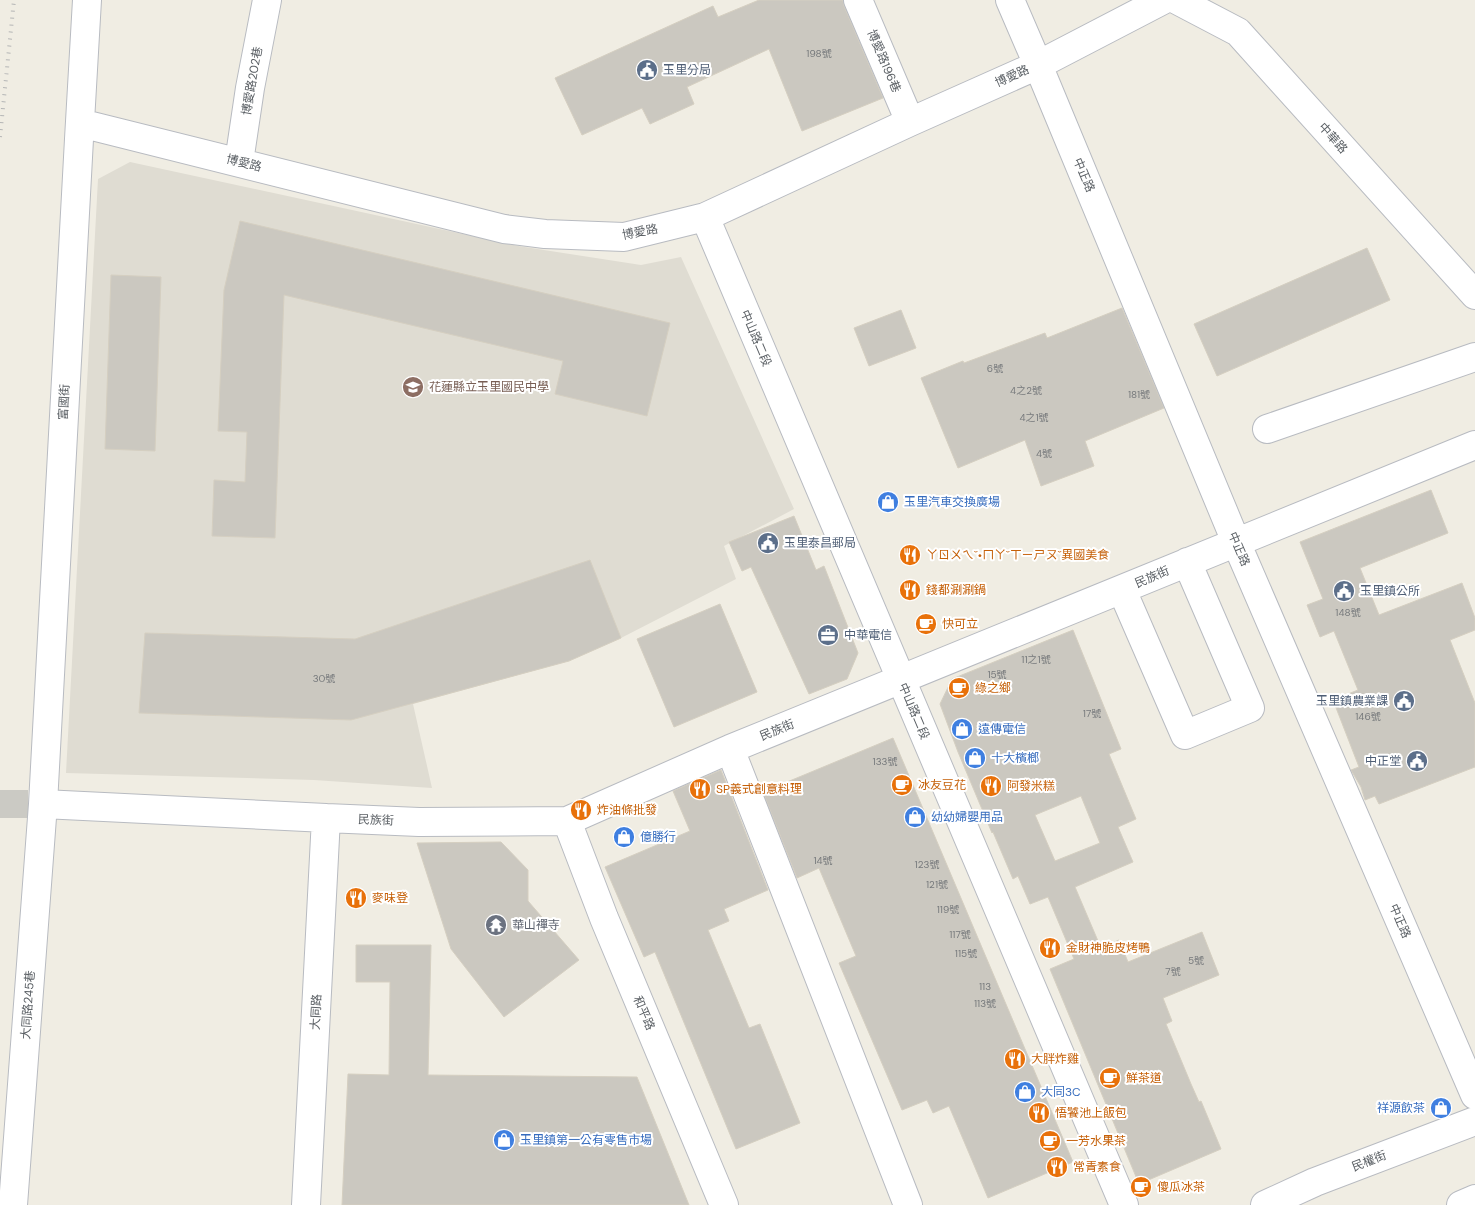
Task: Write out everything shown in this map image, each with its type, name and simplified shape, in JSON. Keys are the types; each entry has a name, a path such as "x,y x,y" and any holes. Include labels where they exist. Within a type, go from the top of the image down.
{"street":[{"name":"富國街","path":"43,804 88,0"},
{"name":"博愛路202巷","path":"239,162 250,88 267,0"},
{"name":"博愛路196巷","path":"858,0 910,122"},
{"name":"中正路","path":"1010,0 1236,542 1475,1095"},
{"name":"博愛路","path":"80,123 504,229 545,234 624,236 705,217 1038,65 1163,0"},
{"name":"中華路","path":"1177,0 1238,32 1475,295"},
{"name":"中山路二段","path":"705,217 1124,1205"},
{"path":"1266,429 1475,357"},
{"name":"民族街","path":"43,804 419,822 567,821 730,749 1475,445"},
{"path":"1122,590 1185,735 1250,708 1188,562"},
{"path":"730,749 908,1205"},
{"name":"大同路245巷","path":"13,1205 43,804"},
{"name":"大同路","path":"306,1205 326,818"},
{"name":"和平路","path":"567,821 604,918 724,1205"},
{"name":"民權街","path":"1265,1205 1315,1182 1475,1121"},
{"path":"1461,1205 1475,1199"}],"shaded area":[{"name":"花蓮縣立玉里國民中學","path":"130,162 518,246 641,265 681,257 794,509 724,546 736,579 621,638 569,661 413,704 432,788 314,780 66,773 98,179"}],"building":[{"path":"759,0 843,0 883,98 802,131 769,49 687,87 694,104 650,124 642,108 582,135 555,78 713,6 718,17"},
{"path":"240,221 670,323 647,416 555,394 563,361 284,295 275,538 212,536 214,480 245,482 247,432 218,431 224,290"},
{"path":"1367,248 1390,300 1217,376 1194,324"},
{"path":"111,275 161,277 155,451 105,449"},
{"path":"1122,308 1164,408 1085,441 1094,466 1041,486 1025,440 958,468 921,378 963,361 964,363 1045,333 1047,338"},
{"path":"901,310 916,348 869,366 854,328"},
{"path":"1431,490 1448,533 1360,568 1379,615 1462,583 1475,618 1475,630 1450,640 1475,703 1475,767 1379,804 1375,796 1365,800 1361,787 1351,770 1359,767 1333,700 1358,690 1334,631 1320,637 1307,605 1323,599 1300,542"},
{"path":"794,516 816,570 824,566 858,653 847,679 809,694 751,567 742,571 729,542"},
{"path":"590,560 621,638 569,661 351,720 139,713 145,633 355,639"},
{"path":"720,604 757,692 674,727 637,639"},
{"path":"1073,630 1121,749 1109,754 1136,819 1118,827 1133,862 1075,887 1101,948 1119,940 1128,962 1202,932 1219,975 1163,998 1172,1021 1166,1024 1221,1149 1139,1184 1050,969 1074,959 1048,897 1030,904 1018,876 1013,879 958,752 940,704 952,679","holes":["1081,796 1100,843 1055,861 1035,815"]},
{"path":"893,738 1073,1162 988,1198 949,1106 933,1113 927,1100 902,1110 839,963 856,956 819,868 797,878 763,792"},
{"path":"721,770 768,890 724,909 729,921 708,930 749,1028 760,1024 800,1123 736,1149 655,952 644,957 605,867 690,831 673,791"},
{"name":"華山禪寺","path":"501,842 528,870 528,901 579,960 504,1017 451,949 417,843"},
{"name":"玉里鎮第一公有零售市場","path":"356,945 431,945 428,1075 637,1077 689,1205 342,1205 348,1074 389,1075 390,982 356,982"}],"tunnel":[{"path":"0,804 43,804"}],"railway":[{"path":"0,137 14,0"}],"place":[{"name":"玉里分局","path":"647,70"},
{"name":"花蓮縣立玉里國民中學","path":"413,387"},
{"name":"玉里汽車交換廣場","path":"888,502"},
{"name":"玉里泰昌郵局","path":"768,543"},
{"name":"ㄚㄖㄨㄟˇ•ㄇㄚˇㄒㄧㄕㄡˇ異國美食","path":"910,555"},
{"name":"錢都涮涮鍋","path":"910,590"},
{"name":"玉里鎮公所","path":"1344,591"},
{"name":"快可立","path":"926,624"},
{"name":"中華電信","path":"828,635"},
{"name":"綠之鄉","path":"959,688"},
{"name":"玉里鎮農業課","path":"1404,701"},
{"name":"遠傳電信","path":"962,729"},
{"name":"十大檳榔","path":"975,758"},
{"name":"中正堂","path":"1417,761"},
{"name":"冰友豆花","path":"902,785"},
{"name":"阿發米糕","path":"991,786"},
{"name":"SP義式創意料理","path":"700,789"},
{"name":"炸油條批發","path":"581,810"},
{"name":"幼幼婦嬰用品","path":"915,817"},
{"name":"億勝行","path":"624,837"},
{"name":"麥味登","path":"356,898"},
{"name":"華山禪寺","path":"496,925"},
{"name":"金財神脆皮烤鴨","path":"1050,948"},
{"name":"大胖炸雞","path":"1015,1059"},
{"name":"鮮茶道","path":"1110,1078"},
{"name":"大同3C","path":"1025,1092"},
{"name":"祥源飲茶","path":"1441,1108"},
{"name":"悟饕池上飯包","path":"1039,1113"},
{"name":"玉里鎮第一公有零售市場","path":"504,1140"},
{"name":"一芳水果茶","path":"1050,1141"},
{"name":"常青素食","path":"1057,1167"},
{"name":"傻瓜冰茶","path":"1141,1187"}]}
